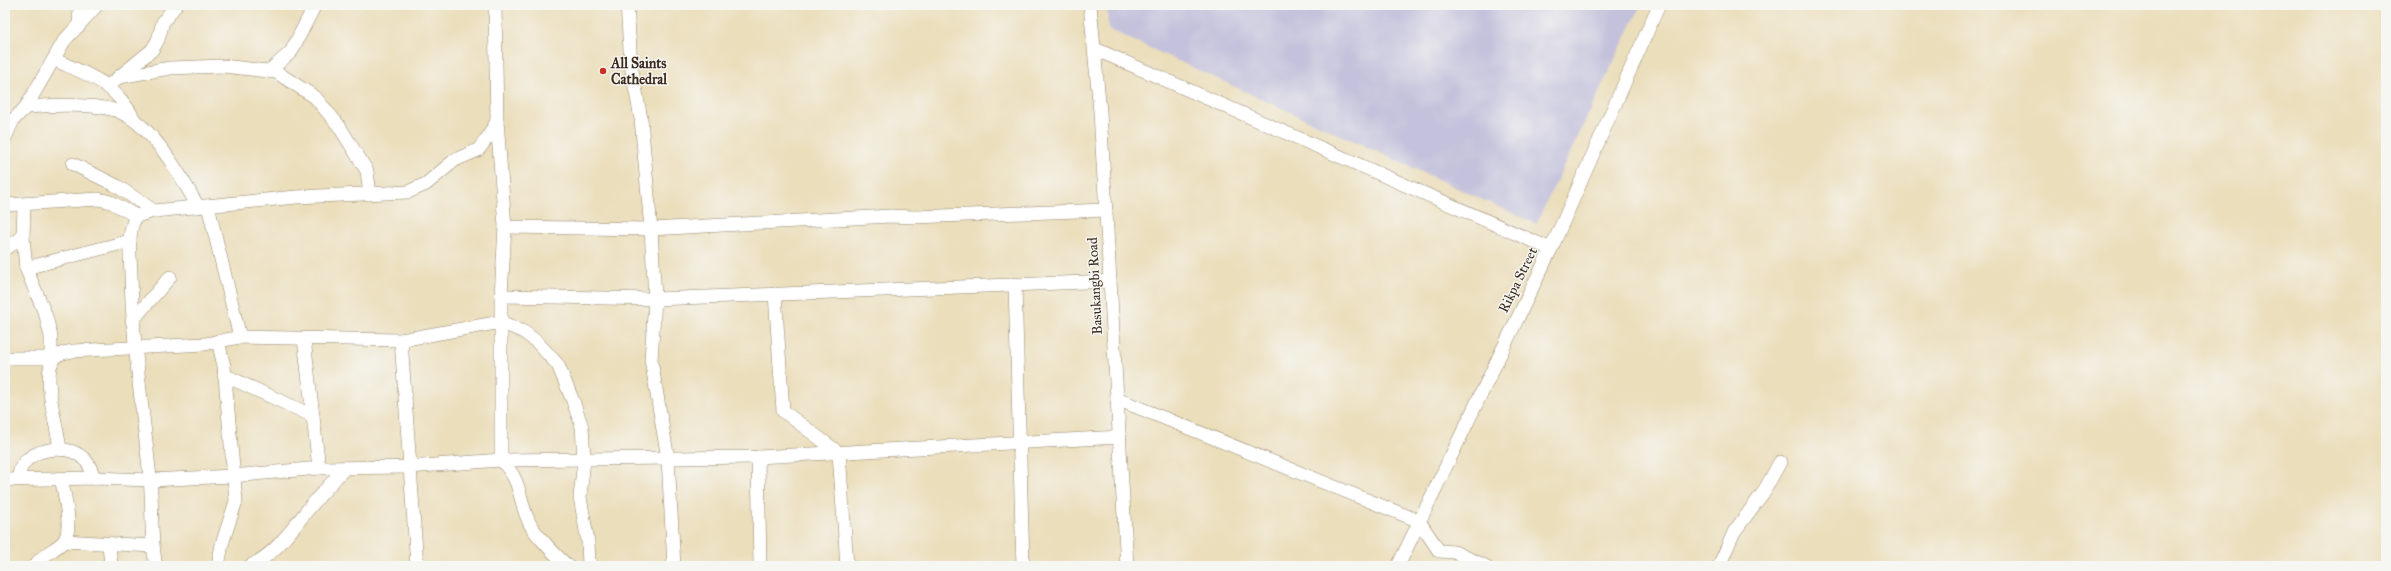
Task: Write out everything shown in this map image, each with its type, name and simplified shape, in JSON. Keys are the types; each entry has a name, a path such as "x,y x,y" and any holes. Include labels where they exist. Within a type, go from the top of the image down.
{"street":[{"path":"79,26 80,5"},
{"path":"5,138 13,120 26,107 64,41 97,5"},
{"path":"108,86 152,50 158,40 163,22 176,5"},
{"path":"269,71 291,52 315,5"},
{"path":"495,5 497,121 505,227 501,296 501,460 517,482 523,508 531,526 568,566"},
{"path":"627,5 631,65 641,119 655,299 651,360 668,459 674,566"},
{"name":"Basukangbi Road","path":"1090,5 1095,49 1106,210 1127,566"},
{"name":"Rikpa Street","path":"1398,566 1551,249 1659,5"},
{"path":"1095,49 1551,249"},
{"path":"54,60 95,78 108,86 124,101 134,120 174,163 203,206 240,337"},
{"path":"119,77 170,68 223,66 276,72 315,97 339,126 367,171 370,194"},
{"path":"26,107 54,105 110,109 134,120"},
{"path":"5,205 24,205 98,199 112,202 136,216 154,211 296,197 408,192 426,184 455,160 478,150 488,137 497,121"},
{"path":"73,164 116,186 154,211"},
{"path":"24,205 23,237 26,268 46,316 51,337 49,381 60,449"},
{"path":"505,227 650,229 891,216 913,218 1106,210"},
{"path":"136,216 132,224 130,241 132,321 150,480 152,546 156,566"},
{"path":"5,249 23,237"},
{"path":"26,268 130,241"},
{"path":"132,321 170,278"},
{"path":"501,296 655,299 1110,281"},
{"path":"1014,284 1023,566"},
{"path":"775,294 783,411 839,453 847,566"},
{"path":"5,358 51,361 60,354 72,351 134,348 218,341 240,337 401,340 501,322 524,332 537,342 558,365 582,427 584,460 580,497 588,542 589,566"},
{"path":"304,339 319,468"},
{"path":"401,340 417,566"},
{"path":"218,341 224,376 236,501 222,544 218,566"},
{"path":"224,376 313,416"},
{"path":"1117,399 1419,521 1439,551 1454,552 1485,566"},
{"path":"5,480 94,478 150,480 233,476 319,468 410,467 501,460 758,458 1120,437"},
{"path":"18,479 21,466 30,456 42,450 60,449 76,454 86,460 94,478"},
{"path":"758,458 760,566"},
{"path":"1719,566 1734,532 1763,493 1780,462"},
{"path":"250,566 262,560 286,539 309,508 345,468"},
{"path":"61,478 67,509 68,532 64,542"},
{"path":"35,566 50,550 64,542 152,546"},
{"path":"109,544 111,566"}],"shaded area":[{"path":"1107,5 1641,5 1536,224 1108,29"}],"place":[{"name":"All Saints Cathedral","path":"603,71"}]}
